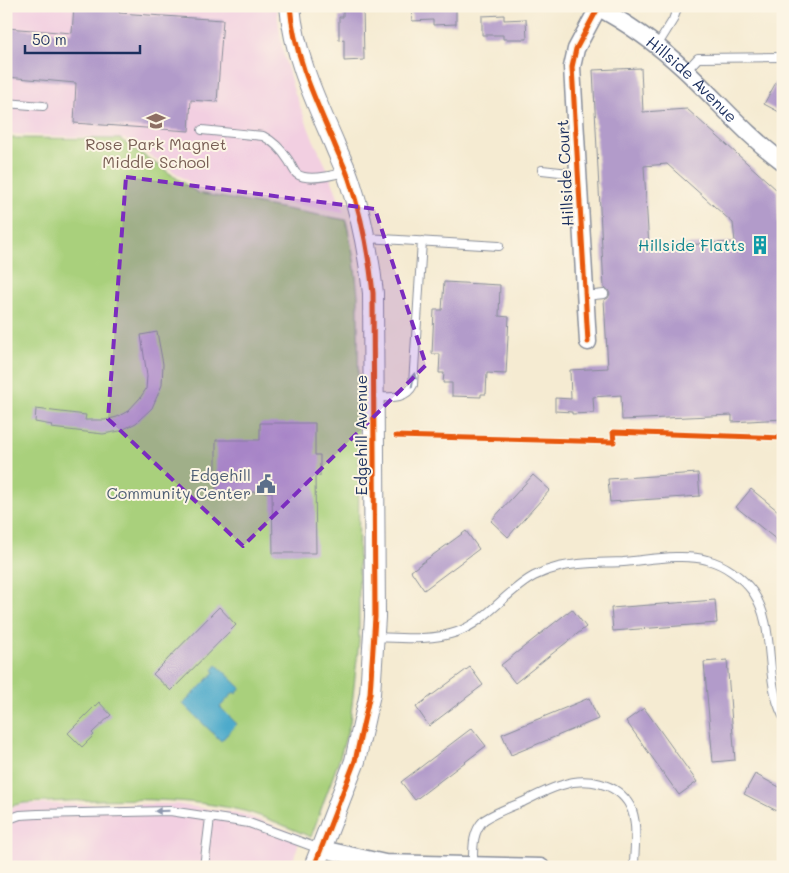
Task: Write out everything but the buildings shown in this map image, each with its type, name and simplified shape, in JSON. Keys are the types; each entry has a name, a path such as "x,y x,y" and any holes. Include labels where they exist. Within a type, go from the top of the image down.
{"street":[{"name":"Edgehill Avenue","path":"290,6 305,74 346,172 364,238 373,293 374,637 370,694 355,761 318,858"},
{"name":"Hillside Avenue","path":"596,7 623,22 658,46 686,71 744,130 783,162"},
{"name":"Hillside Court","path":"588,342 572,67 576,49 596,7"},
{"path":"318,858 385,863 541,867"}],"lane":[{"path":"658,46 673,20 678,6"},
{"path":"686,71 698,58 783,58"},
{"path":"6,103 43,106"},
{"path":"202,130 263,136 272,140 283,151 297,174 326,177 346,172"},
{"path":"542,170 578,174"},
{"path":"364,238 500,246"},
{"path":"374,398 403,395 413,385 422,241"},
{"path":"585,296 604,294"},
{"path":"374,637 416,638 458,632 474,622 524,582 556,567 678,558 705,559 737,575 757,598 764,618 775,696 783,716"},
{"path":"473,865 474,838 484,820 561,785 580,782 609,787 625,799 633,816 634,867"},
{"path":"6,820 20,815 38,814 170,811 249,823 318,858"},
{"path":"204,867 210,818"}],"highlighted area":[{"path":"126,177 375,209 426,365 243,546 108,419"}],"shaded area":[{"name":"Rose Park Magnet Middle School","path":"6,6 276,6 283,52 293,88 344,212 199,189 126,139 6,134"},
{"path":"24,804 175,804 244,814 301,836 291,867 6,867 6,809"}],"green space":[{"path":"6,138 120,139 198,193 346,220 354,259 358,295 359,641 350,723 339,760 311,837 269,819 244,811 190,802 134,799 24,803 6,807"}],"water":[{"path":"217,665 241,688 236,694 234,692 220,707 237,724 221,741 183,704 215,672 213,670"}],"cycle path":[{"path":"290,6 296,42 306,76 347,172 358,209 373,293 375,617 370,694 355,761 314,867"},
{"path":"588,342 572,67 576,49 598,8"},
{"path":"396,436 614,442 613,432 783,438"}],"place":[{"name":"Rose Park Magnet Middle School","path":"156,121"},
{"name":"Hillside Flatts","path":"760,245"},
{"name":"Edgehill Community Center","path":"266,484"}]}
